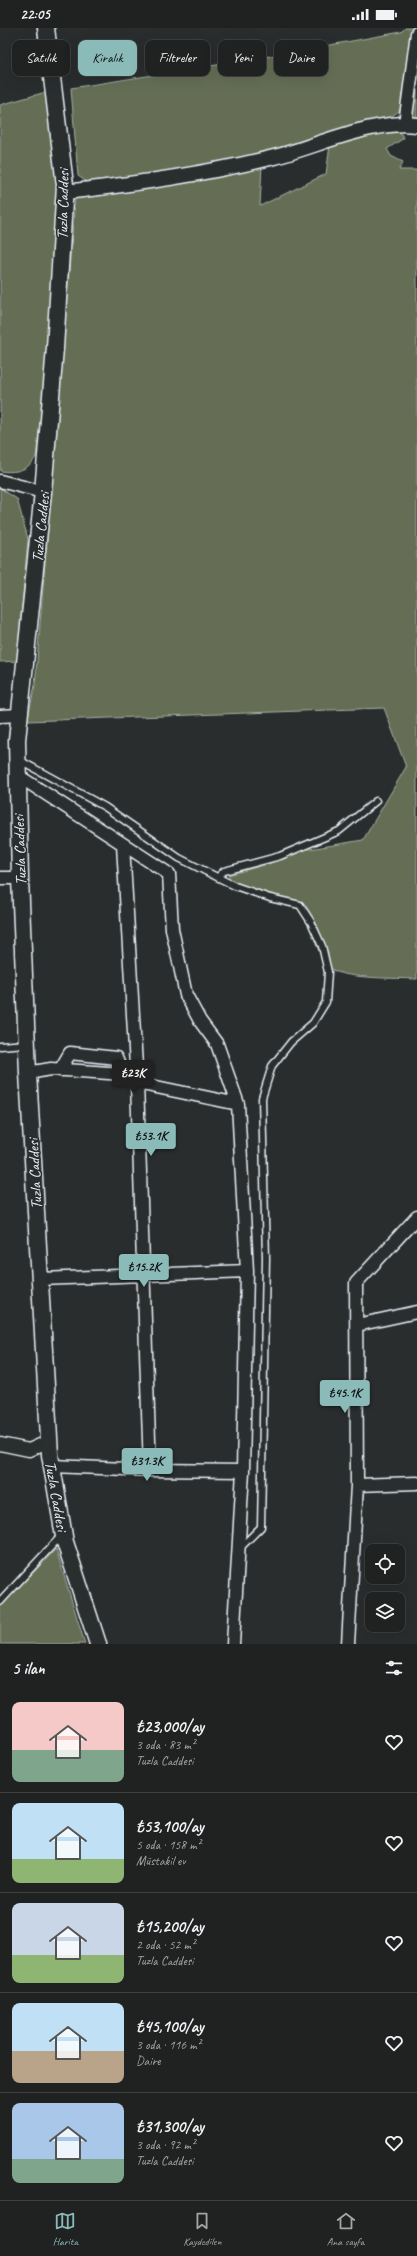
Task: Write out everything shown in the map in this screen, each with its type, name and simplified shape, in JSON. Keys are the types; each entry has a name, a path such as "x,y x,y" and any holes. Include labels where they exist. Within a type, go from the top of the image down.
{"main road":[{"name":"Tuzla Caddesi","path":"46,28 65,192 55,348 43,492 20,715 17,759 20,878 28,1073 41,1279 49,1442 64,1533 98,1644"}],"street":[{"path":"65,192 215,170 278,156 357,133 411,124 417,33"},
{"path":"0,481 43,492"},
{"path":"0,716 20,715"},
{"path":"17,775 169,874 172,929 186,995 200,1022 217,1044 238,1104 247,1271 243,1471 233,1644"},
{"path":"123,845 137,1083 150,1470"},
{"path":"0,878 20,878"},
{"path":"60,1070 70,1053 116,1058 123,1074"},
{"path":"28,1073 51,1069 123,1074 137,1083 238,1104"},
{"path":"348,1644 357,1485 356,1283 417,1217"},
{"path":"41,1279 247,1271"},
{"path":"357,1325 417,1312"},
{"path":"0,1444 29,1450 49,1442"},
{"path":"52,1466 150,1470 243,1471"},
{"path":"357,1485 417,1483"}],"lane":[{"path":"17,759 105,807 179,858 218,877 270,898 300,905 311,922 322,946 328,972 326,1002 313,1023 291,1042 272,1066 262,1098 266,1258 261,1527 238,1549"},
{"path":"218,877 224,871 280,856 339,831 376,801"},
{"path":"0,1046 27,1044"},
{"path":"0,1602 64,1533"}],"green space":[{"path":"37,28 40,28 41,40 39,40"},
{"path":"405,28 415,28 402,105 399,111 388,119 291,147 176,172 90,184 78,176 71,88 147,76 210,76 210,66 218,65 218,76 266,76 266,57 274,55 274,76 328,76 328,45 401,32"},
{"path":"417,61 417,117 409,116"},
{"path":"44,76 46,76 57,174 57,220 52,316 36,457 33,462 21,470 6,472 0,471 0,105 46,92"},
{"path":"386,129 398,130 404,138 387,149 391,156 403,162 399,170 417,170 417,979 361,977 340,973 333,970 327,965 322,957 307,920 296,905 279,897 239,885 228,875 271,863 298,851 363,840 406,767 384,708 27,721 35,685 75,198 262,165 260,206 326,174 330,145"},
{"path":"0,488 17,499 28,539 17,661 0,662"},
{"path":"56,1549 85,1644 0,1644 0,1607"}]}
